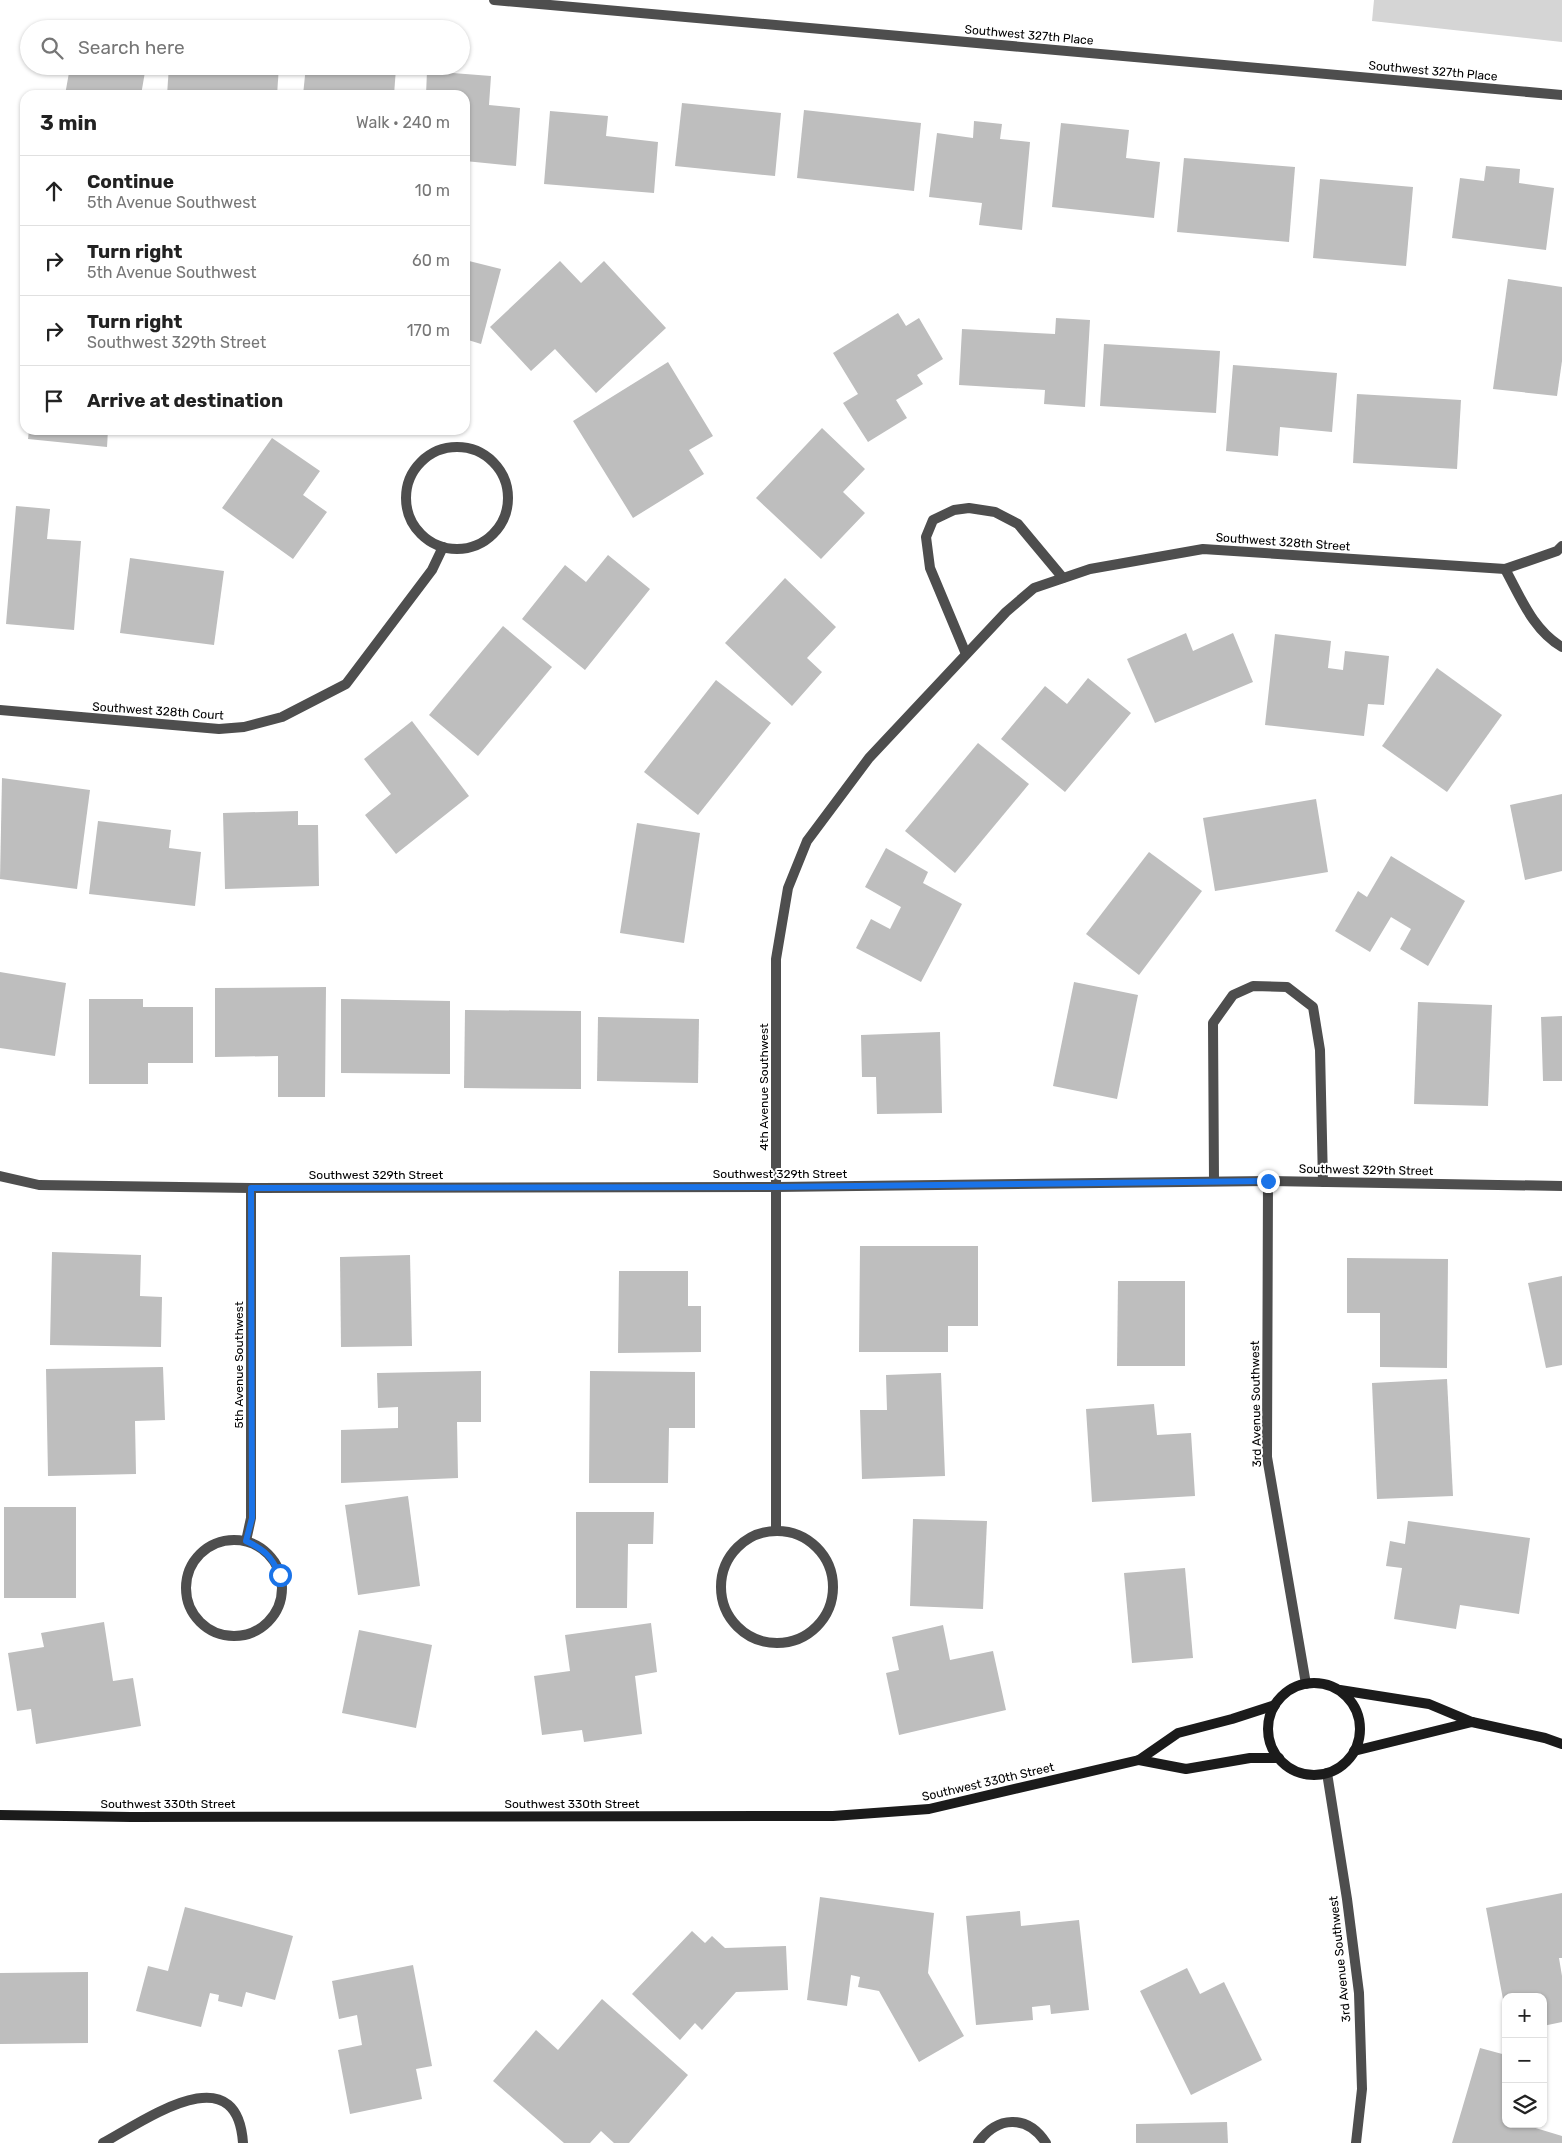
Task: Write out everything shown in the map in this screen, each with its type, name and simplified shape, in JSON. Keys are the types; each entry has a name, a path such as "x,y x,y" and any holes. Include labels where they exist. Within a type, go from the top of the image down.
{"street":[{"name":"Southwest 327th Place","path":"494,0 1562,95"},
{"path":"454,447 472,449 488,457 500,470 507,486 508,504 503,521 493,535 478,545 460,549 443,547 426,539 414,526 407,510 406,492 411,475 422,461 436,451 454,447"},
{"path":"966,654 930,568 926,537 933,520 954,510 969,508 995,512 1018,524 1063,578"},
{"path":"1562,546 1557,551 1506,569 1538,627 1549,639 1562,647"},
{"name":"Southwest 328th Court","path":"0,710 219,729 244,727 282,717 346,684 432,570 443,547"},
{"name":"Southwest 328th Street","path":"869,758 1006,612 1034,588 1090,569 1203,549 1506,569"},
{"name":"4th Avenue Southwest","path":"776,1531 776,959 788,888 807,840 869,758"},
{"path":"1214,1181 1213,1023 1233,995 1252,986 1287,987 1313,1007 1320,1050 1323,1182"},
{"name":"Southwest 329th Street","path":"0,1176 40,1185 251,1188 776,1187 1214,1181 1562,1186"},
{"name":"3rd Avenue Southwest","path":"1268,1181 1267,1457 1306,1684"},
{"name":"5th Avenue Southwest","path":"246,1541 252,1518 251,1188"},
{"path":"776,1531 796,1534 813,1543 826,1558 833,1576 834,1596 827,1615 814,1630 798,1641 778,1645 759,1641 744,1633 731,1621 723,1605 720,1588 723,1570 731,1554 743,1542 759,1533 776,1531"},
{"path":"229,1540 246,1541 261,1548 273,1560 280,1575 282,1592 278,1608 269,1621 256,1631 239,1636 222,1635 207,1628 195,1617 188,1602 186,1585 190,1568 199,1555 213,1545 229,1540"},
{"path":"1339,1690 1350,1700 1357,1713 1360,1727 1359,1742 1341,1766 1327,1773 1312,1775 1296,1771 1279,1758 1273,1750 1268,1735 1269,1719 1275,1705 1284,1694 1297,1686 1306,1684 1326,1684 1339,1690 1429,1704 1472,1722 1545,1738 1562,1744"},
{"name":"Southwest 330th Street","path":"0,1815 131,1817 833,1816 929,1809 1139,1760 1178,1733 1232,1719 1275,1705"},
{"path":"1354,1751 1383,1742 1427,1735 1472,1722"},
{"name":"Southwest 330th Street","path":"1139,1760 1186,1769 1250,1758 1279,1758"},
{"name":"3rd Avenue Southwest","path":"1327,1773 1359,1993 1362,2089 1356,2143"},
{"path":"103,2143 181,2101 204,2097 227,2102 237,2114 243,2143"},
{"path":"978,2143 986,2132 998,2124 1013,2122 1028,2124 1040,2133 1046,2143"}],"shaded area":[{"path":"1374,0 1562,0 1562,42 1372,21"}],"building":[{"path":"69,75 144,75 142,90 66,90"},
{"path":"168,75 278,75 277,90 167,90"},
{"path":"305,75 395,75 394,90 304,90"},
{"path":"427,75 491,76 489,105 520,108 516,166 470,161 470,90 426,90"},
{"path":"682,103 781,113 775,176 675,166"},
{"path":"804,110 921,123 914,191 797,178"},
{"path":"550,111 608,116 606,136 658,142 654,193 544,184"},
{"path":"974,121 1002,124 1000,139 1030,142 1022,230 979,225 982,203 929,197 937,133 973,138"},
{"path":"1061,123 1129,130 1126,158 1160,162 1154,218 1052,207"},
{"path":"1184,158 1295,167 1289,242 1177,232"},
{"path":"1486,166 1520,169 1519,183 1554,188 1546,250 1452,238 1460,178 1484,181"},
{"path":"1320,179 1413,187 1406,266 1313,258"},
{"path":"470,261 501,269 481,344 470,341"},
{"path":"560,261 581,283 604,261 666,328 596,393 555,349 531,371 490,327"},
{"path":"1508,279 1562,287 1562,361 1557,396 1493,389"},
{"path":"898,313 906,326 919,318 943,359 917,375 923,384 896,400 907,418 868,442 843,403 858,394 833,353"},
{"path":"1056,318 1090,320 1085,407 1044,404 1045,390 959,385 962,329 1055,334"},
{"path":"1104,344 1220,351 1216,413 1100,406"},
{"path":"668,362 713,436 689,450 704,474 633,518 573,421"},
{"path":"1233,365 1337,373 1332,432 1280,427 1278,456 1226,451"},
{"path":"1357,394 1461,400 1457,469 1353,463"},
{"path":"822,428 865,469 843,492 865,513 821,559 756,498"},
{"path":"28,435 108,435 107,447 28,439"},
{"path":"272,438 320,471 303,495 327,512 293,559 222,508"},
{"path":"16,506 50,509 47,539 81,541 74,630 6,624"},
{"path":"608,555 650,589 585,670 522,619 565,565 586,582"},
{"path":"130,558 224,571 214,645 120,633"},
{"path":"785,578 836,627 807,658 822,672 792,706 725,643"},
{"path":"503,626 552,667 478,756 429,715"},
{"path":"1186,633 1193,651 1233,633 1253,682 1155,723 1127,659"},
{"path":"1275,634 1331,641 1328,668 1343,670 1345,651 1389,656 1384,705 1368,704 1364,736 1265,725"},
{"path":"1437,668 1502,715 1447,792 1382,746"},
{"path":"1088,678 1131,713 1065,792 1001,739 1045,686 1067,704"},
{"path":"716,680 771,723 698,815 644,772"},
{"path":"412,721 469,796 396,854 365,815 391,794 364,759"},
{"path":"978,743 1029,784 955,873 905,831"},
{"path":"2,778 90,790 77,889 0,879"},
{"path":"1562,794 1562,871 1525,880 1510,805"},
{"path":"1316,799 1328,872 1215,891 1203,818"},
{"path":"298,811 298,825 318,825 319,886 225,889 223,813"},
{"path":"98,821 171,830 169,848 201,852 195,906 89,894"},
{"path":"637,823 700,833 684,943 620,933"},
{"path":"886,848 928,872 923,883 962,904 921,982 856,948 871,919 890,929 901,907 865,887"},
{"path":"1149,852 1202,891 1139,975 1086,934"},
{"path":"1391,856 1465,901 1428,966 1400,949 1411,929 1391,917 1370,952 1335,931 1358,891 1367,897"},
{"path":"0,972 66,983 55,1056 0,1048"},
{"path":"1074,982 1138,995 1117,1099 1053,1086"},
{"path":"326,987 325,1097 278,1097 278,1056 215,1057 215,988"},
{"path":"89,999 143,999 143,1007 193,1007 193,1063 148,1063 148,1084 89,1084"},
{"path":"341,999 450,1001 450,1074 341,1073"},
{"path":"1418,1002 1492,1005 1488,1106 1414,1104"},
{"path":"465,1010 581,1011 581,1089 464,1088"},
{"path":"1562,1016 1562,1081 1543,1081 1541,1017"},
{"path":"598,1017 699,1019 698,1083 597,1081"},
{"path":"940,1032 942,1113 877,1114 876,1077 862,1077 861,1035"},
{"path":"860,1246 978,1246 978,1326 948,1326 948,1352 859,1352"},
{"path":"52,1252 141,1255 140,1296 162,1297 161,1347 50,1345"},
{"path":"410,1255 412,1346 341,1347 340,1257"},
{"path":"1347,1258 1448,1259 1447,1368 1380,1367 1380,1313 1347,1313"},
{"path":"619,1271 688,1271 688,1306 701,1306 701,1352 618,1353"},
{"path":"1562,1276 1562,1365 1546,1368 1528,1283"},
{"path":"1118,1281 1185,1281 1185,1366 1117,1366"},
{"path":"163,1367 165,1420 135,1421 136,1474 48,1476 46,1369"},
{"path":"481,1371 481,1422 457,1422 458,1478 341,1483 341,1430 398,1428 398,1407 378,1408 377,1373"},
{"path":"590,1371 695,1372 695,1428 669,1428 668,1483 589,1483"},
{"path":"941,1373 945,1476 862,1479 860,1410 887,1410 886,1375"},
{"path":"1447,1379 1453,1496 1377,1499 1372,1383"},
{"path":"1154,1404 1157,1435 1191,1433 1195,1496 1092,1502 1086,1409"},
{"path":"408,1496 420,1586 358,1595 345,1505"},
{"path":"4,1507 76,1507 76,1598 4,1598"},
{"path":"576,1512 654,1512 653,1544 628,1544 627,1608 576,1608"},
{"path":"913,1519 987,1521 983,1609 910,1606"},
{"path":"1408,1521 1530,1538 1519,1614 1460,1605 1456,1629 1394,1619 1402,1568 1386,1566 1390,1541 1405,1544"},
{"path":"1185,1568 1193,1658 1132,1663 1124,1573"},
{"path":"104,1622 113,1681 133,1678 141,1726 36,1744 31,1709 17,1711 8,1653 44,1647 41,1633"},
{"path":"651,1623 657,1672 635,1676 642,1734 584,1742 582,1730 542,1735 534,1676 570,1671 565,1635"},
{"path":"943,1625 950,1660 993,1651 1006,1710 899,1735 886,1673 899,1670 892,1637"},
{"path":"359,1630 432,1645 416,1728 342,1713"},
{"path":"1562,1893 1562,1958 1559,1958 1562,1976 1562,2022 1547,2025 1547,1993 1502,1994 1486,1908"},
{"path":"820,1897 934,1913 928,1973 964,2036 919,2062 879,1991 858,1987 860,1977 851,1975 847,2006 807,2000"},
{"path":"185,1907 293,1936 275,2000 246,1992 242,2007 218,2001 219,1995 210,1993 201,2027 136,2011 148,1966 168,1971"},
{"path":"1020,1911 1021,1926 1079,1920 1089,2010 1051,2014 1050,2005 1032,2007 1033,2020 976,2025 966,1916"},
{"path":"692,1931 705,1943 712,1936 725,1948 786,1946 788,1990 736,1992 702,2030 695,2023 680,2040 632,1994"},
{"path":"413,1965 432,2066 416,2069 422,2099 350,2114 338,2050 362,2045 357,2015 339,2019 332,1981"},
{"path":"1187,1968 1200,1994 1224,1982 1262,2060 1191,2095 1140,1991"},
{"path":"88,1972 88,2043 0,2044 0,1973"},
{"path":"602,1999 688,2075 629,2143 614,2143 601,2131 590,2143 564,2143 493,2081 536,2030 558,2050"},
{"path":"1480,2048 1502,2054 1502,2128 1535,2128 1562,2136 1562,2143 1452,2143"},
{"path":"1227,2122 1228,2143 1136,2143 1136,2124"}],"route":[{"path":"280,1575 273,1560 261,1548 246,1541 252,1518 251,1188 776,1187 1268,1181"}]}
